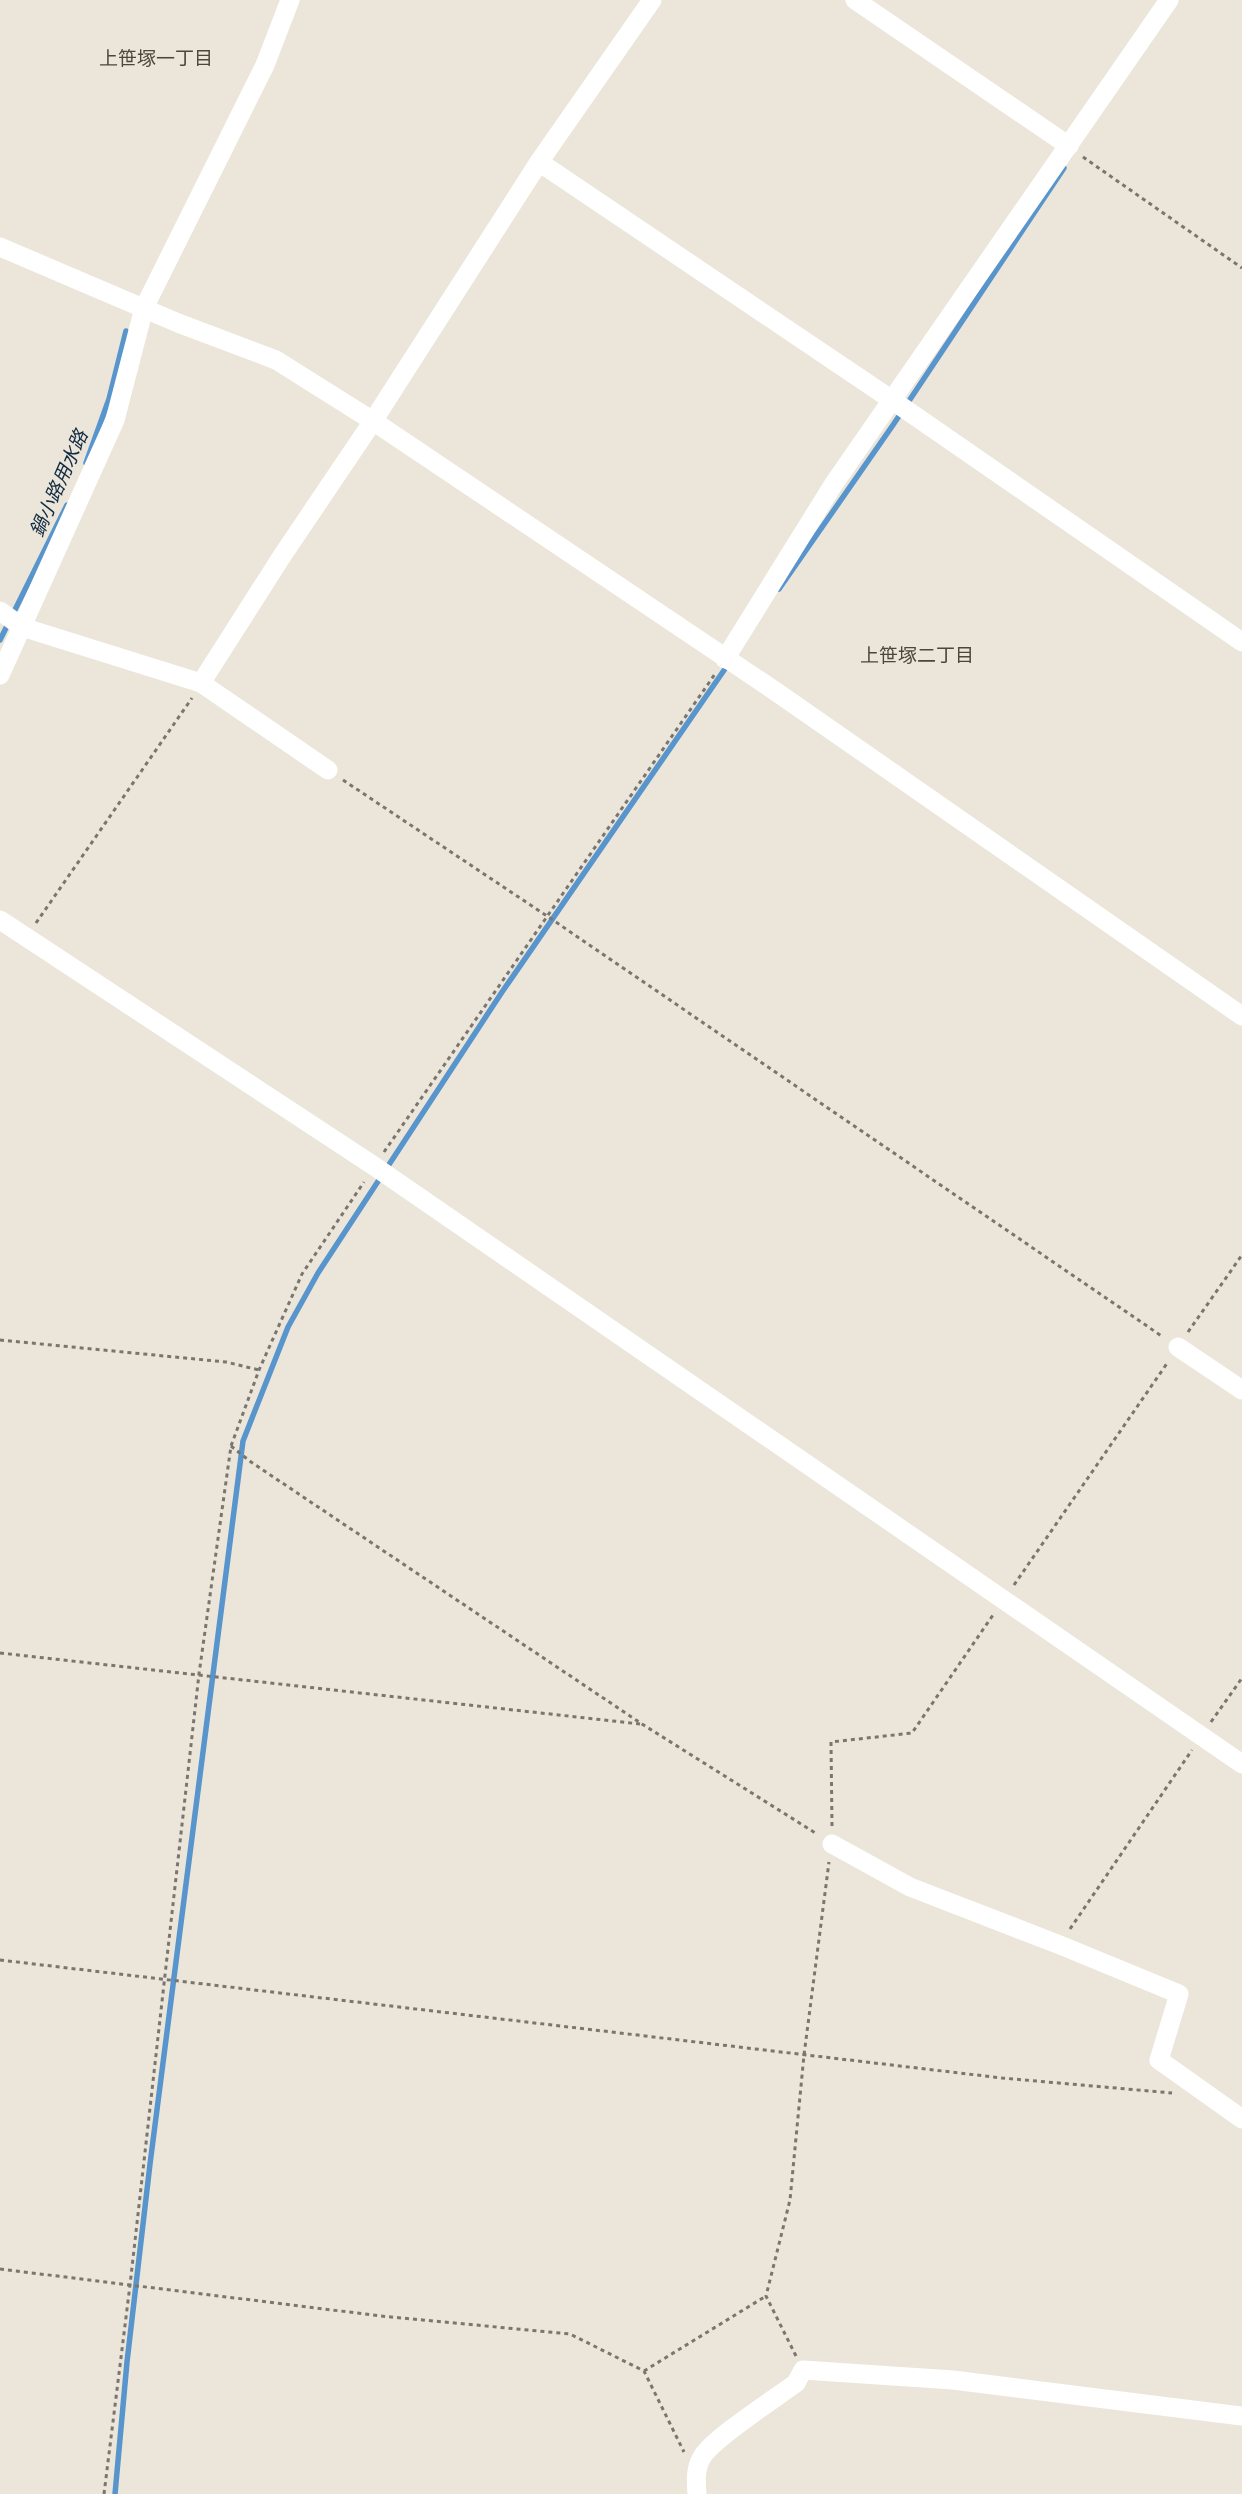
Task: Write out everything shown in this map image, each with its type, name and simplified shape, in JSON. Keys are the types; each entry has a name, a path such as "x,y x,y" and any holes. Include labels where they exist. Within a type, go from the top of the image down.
{"street":[{"path":"0,675 115,420 144,308 265,65 290,0"},
{"path":"202,682 282,556 373,421 539,162 652,0"},
{"path":"855,0 1068,146"},
{"path":"725,659 833,486 1169,0"},
{"path":"539,162 892,400 1242,642"},
{"path":"0,247 144,308 276,360 373,421 725,659 1242,1016"},
{"path":"0,610 22,627 202,682 328,770"},
{"path":"0,920 28,936 374,1166 1242,1764"},
{"path":"1178,1347 1242,1390"},
{"path":"832,1844 910,1887 1060,1945 1179,1994 1159,2060 1242,2119"},
{"path":"697,2494 696,2474 702,2456 717,2441 796,2383 803,2370 953,2380 1242,2416"}],"path":[{"path":"1068,146 1242,268"},
{"path":"104,2494 130,2285 199,1674 231,1446 259,1370 302,1274 374,1166 725,659"},
{"path":"28,936 202,682"},
{"path":"328,770 548,916 1178,1347"},
{"path":"803,2370 766,2296 790,2200 804,2055 832,1844 831,1742 912,1733 1242,1255"},
{"path":"0,1340 226,1362 259,1370"},
{"path":"231,1446 251,1462 642,1724 832,1844"},
{"path":"0,1652 465,1706 642,1724"},
{"path":"1060,1945 1242,1678"},
{"path":"0,1960 1002,2078 1179,2094"},
{"path":"0,2269 381,2316 570,2334 644,2371 696,2474"},
{"path":"644,2371 766,2296"}],"waterway":[{"path":"779,589 893,425 1064,168"},
{"name":"鍋小路用水路","path":"86,463 109,399 126,331"},
{"name":"鍋小路用水路","path":"0,640 67,505"},
{"path":"115,2494 127,2362 150,2164 243,1441 288,1327 318,1273 502,992 729,663"}],"district":[{"name":"上笹塚一丁目","path":"156,57"},
{"name":"上笹塚二丁目","path":"917,654"}]}
